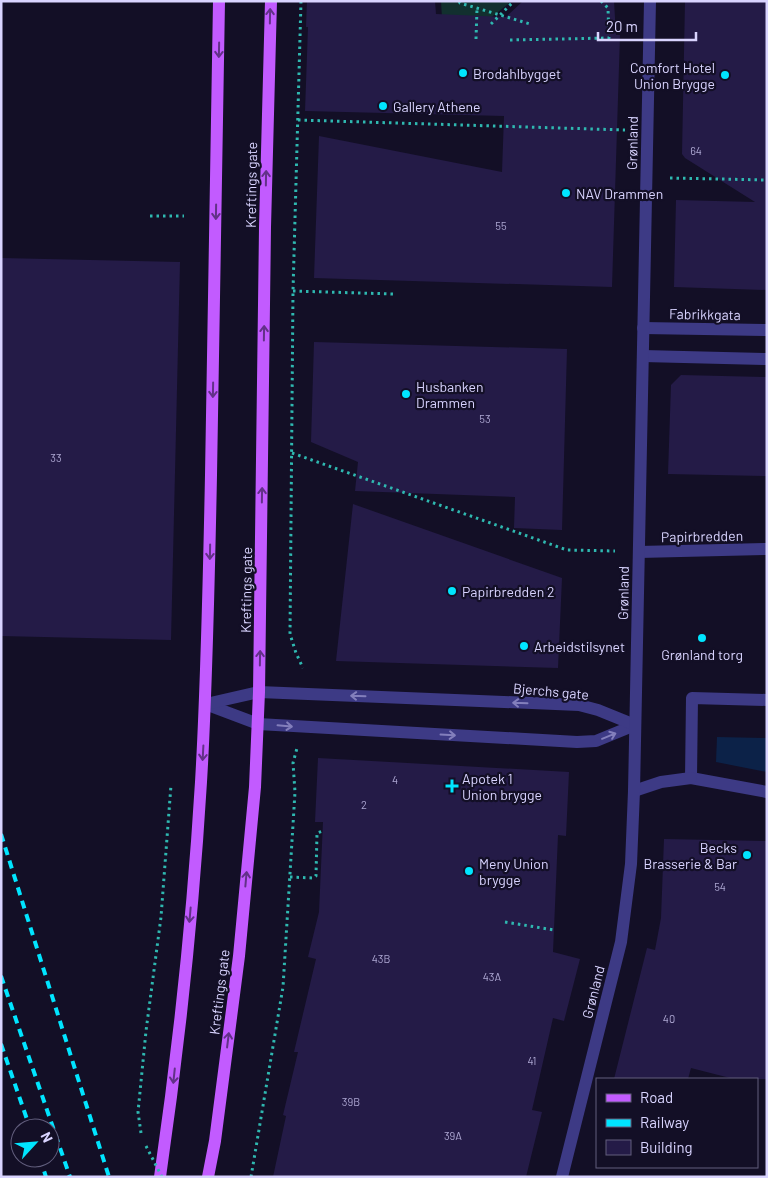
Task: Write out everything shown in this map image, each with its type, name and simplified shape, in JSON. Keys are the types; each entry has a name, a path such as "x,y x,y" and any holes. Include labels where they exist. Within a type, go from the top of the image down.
{"main road":[{"path":"161,1177 186,959 201,785 205,704 214,351 220,1"},
{"name":"Kreftings gate","path":"208,1177 215,1141 239,956 255,787 259,692 265,227 271,1"}],"street":[{"name":"Grønland","path":"562,1177 621,942 631,864 650,1"},
{"name":"Fabrikkgata","path":"643,328 766,331"},
{"path":"643,356 767,360"},
{"name":"Papirbredden","path":"639,552 767,550"},
{"name":"Bjerchs gate","path":"205,704 259,692 579,705 598,710 635,725"},
{"path":"691,778 692,698 767,700"},
{"path":"205,704 258,724 577,742 596,741 635,725"},
{"path":"634,791 661,782 691,778 767,792"}],"path":[{"path":"301,1 293,291 290,634 296,654 303,668"},
{"path":"459,1 477,9 530,24"},
{"path":"491,24 514,1"},
{"path":"510,40 608,38 608,8 601,1"},
{"path":"476,39 477,9"},
{"path":"298,120 648,130"},
{"path":"647,177 767,180"},
{"path":"150,216 184,216"},
{"path":"293,291 393,294"},
{"path":"292,453 567,550 639,552"},
{"path":"251,1177 283,987 295,792 293,763 298,745"},
{"path":"161,1177 141,1133 138,1112 160,917 171,785"},
{"path":"290,877 313,878 316,876 317,833 323,831"},
{"path":"505,922 554,930"}],"green space":[{"path":"441,1 512,1 488,20 442,19"}],"water":[{"path":"717,737 767,738 767,772 716,762"}],"building":[{"path":"307,1 435,1 436,14 506,17 523,1 614,1 616,35 620,35 612,287 314,278 319,136 502,172 504,116 305,111"},
{"path":"685,1 767,1 767,290 674,287 676,200 755,202 685,158 682,154"},
{"path":"1,258 180,262 171,640 1,636"},
{"path":"314,342 567,349 562,530 514,528 515,497 355,491 358,462 311,442"},
{"path":"681,375 767,377 767,476 668,474 671,385"},
{"name":"Papirbredden 2","path":"353,504 562,578 558,668 336,661"},
{"path":"318,758 569,772 566,836 558,835 553,952 580,959 564,1021 553,1018 532,1110 542,1112 526,1177 273,1177 286,1116 283,1115 298,1052 294,1052 316,959 308,957 319,912 323,822 315,822"},
{"path":"664,839 767,841 767,1079 730,1078 691,1068 688,1078 614,1078 647,948 655,950 661,918"}],"railway":[{"path":"1,834 109,1177"},
{"path":"1,976 70,1177"},
{"path":"1,1044 27,1118"},
{"path":"43,1168 46,1177"}],"place":[{"name":"Brodahlbygget","path":"463,73"},
{"name":"Comfort Hotel Union Brygge","path":"725,75"},
{"name":"Gallery Athene","path":"383,106"},
{"name":"NAV Drammen","path":"566,193"},
{"name":"Husbanken Drammen","path":"406,394"},
{"name":"Papirbredden 2","path":"452,591"},
{"name":"Grønland torg","path":"702,638"},
{"name":"Arbeidstilsynet","path":"524,646"},
{"name":"Apotek 1 Union brygge","path":"452,786"},
{"name":"Becks Brasserie & Bar","path":"747,855"},
{"name":"Meny Union brygge","path":"469,871"}]}
